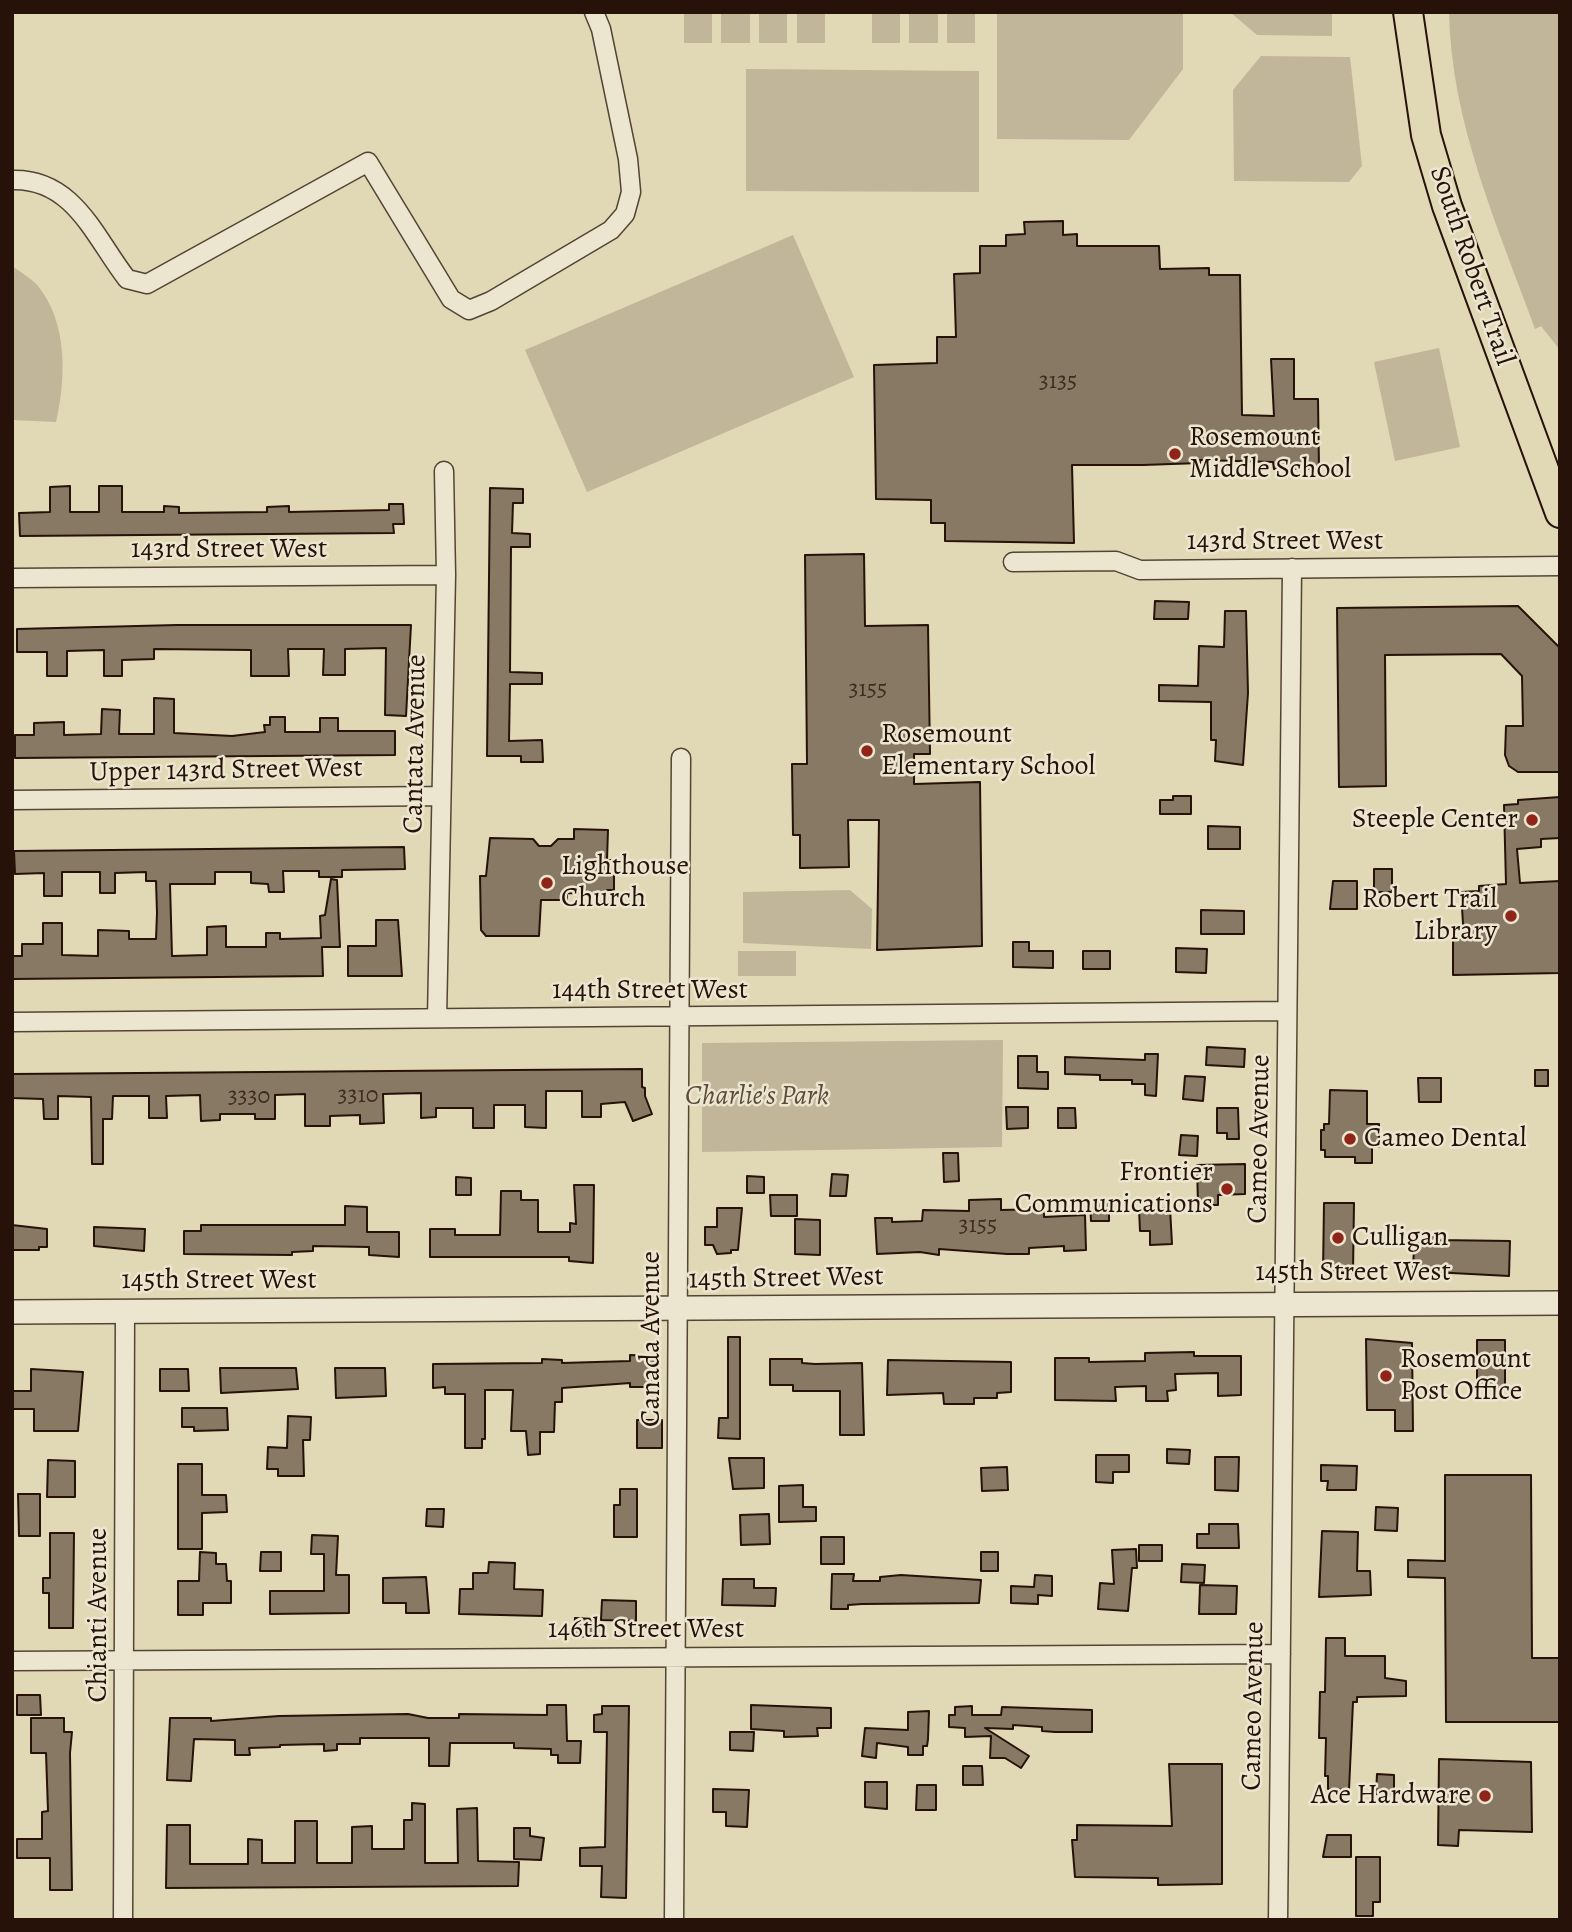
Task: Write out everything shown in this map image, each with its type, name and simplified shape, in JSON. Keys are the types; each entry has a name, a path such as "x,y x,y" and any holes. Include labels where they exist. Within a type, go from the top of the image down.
{"main road":[{"name":"South Robert Trail","path":"1408,12 1426,135 1447,206 1560,513"}],"street":[{"path":"12,180 25,180 67,197 85,215 127,279 147,284 368,162 451,299 469,310 491,302 611,230 625,214 631,192 628,159 601,29 594,12"},
{"name":"Cantata Avenue","path":"437,1018 446,575 444,471"},
{"name":"143rd Street West","path":"1013,562 1116,561 1140,570 1560,566"},
{"name":"Cameo Avenue","path":"1278,1920 1292,568"},
{"name":"143rd Street West","path":"12,578 446,575"},
{"name":"Canada Avenue","path":"674,1920 678,1656 681,758"},
{"name":"Upper 143rd Street West","path":"12,800 441,796"},
{"name":"144th Street West","path":"12,1021 1287,1011"},
{"name":"145th Street West","path":"12,1312 1560,1303"},
{"name":"Chianti Avenue","path":"123,1920 126,1661 125,1311"},
{"name":"146th Street West","path":"12,1661 1281,1654"}],"green space":[{"path":"684,12 712,12 712,43 684,43"},
{"path":"721,12 750,12 750,43 721,43"},
{"path":"759,12 787,12 787,43 759,43"},
{"path":"797,12 825,12 825,43 797,43"},
{"path":"872,12 900,12 900,43 872,43"},
{"path":"909,12 938,12 938,43 909,43"},
{"path":"947,12 975,12 975,43 947,43"},
{"path":"997,12 1183,12 1183,69 1129,140 997,139"},
{"path":"1230,12 1332,12 1332,36 1257,35"},
{"path":"1449,12 1560,12 1560,350 1541,326 1535,329 1479,174 1458,94"},
{"path":"1261,56 1350,57 1362,166 1349,182 1234,181 1233,90"},
{"path":"746,69 979,71 979,192 746,191"},
{"path":"793,235 854,377 587,492 525,350"},
{"path":"12,266 38,286 48,301 60,334 63,370 56,422 12,420"},
{"path":"1439,348 1460,447 1395,461 1374,362"},
{"path":"850,890 872,909 871,949 743,943 743,892"},
{"path":"738,951 796,951 796,976 738,976"},
{"name":"Charlie's Park","path":"1003,1040 1002,1147 702,1152 702,1043"}],"building":[{"name":"Rosemount Middle School","path":"1063,221 1063,235 1077,234 1077,246 1159,246 1160,269 1209,268 1209,275 1240,275 1242,415 1274,416 1271,359 1294,359 1294,399 1318,399 1319,469 1274,469 1273,462 1200,460 1200,463 1072,465 1074,543 945,541 945,523 931,523 931,500 876,499 874,365 937,363 937,337 956,337 954,274 980,273 980,246 1006,246 1006,235 1025,234 1024,222"},
{"path":"70,486 70,512 99,512 99,486 122,486 122,512 164,512 164,506 179,507 179,513 267,512 267,507 289,506 289,512 389,510 389,504 403,504 404,524 393,524 394,533 20,536 19,513 50,512 50,487"},
{"path":"490,488 523,489 523,503 513,503 512,533 530,534 530,547 511,547 510,672 542,673 542,684 510,684 509,741 542,740 543,762 521,762 521,756 487,756"},
{"name":"Rosemount Elementary School","path":"864,554 865,626 928,625 930,754 914,754 914,784 980,782 982,946 877,950 879,820 848,820 849,867 800,868 800,835 793,835 792,764 807,764 805,555"},
{"path":"1155,601 1189,602 1188,619 1154,619"},
{"path":"1518,606 1560,648 1560,772 1518,772 1509,766 1505,755 1506,726 1523,726 1522,676 1501,654 1385,655 1386,786 1339,787 1337,608"},
{"path":"1225,611 1246,611 1248,693 1243,765 1215,761 1216,740 1211,740 1211,702 1159,701 1159,685 1198,686 1199,646 1224,647"},
{"path":"177,625 411,625 406,716 385,715 386,648 345,649 345,675 323,675 324,649 288,649 289,676 251,676 251,650 154,649 154,659 122,660 122,676 104,676 104,650 67,651 67,676 47,676 47,652 17,652 17,629"},
{"path":"154,698 174,699 174,733 232,736 265,732 264,725 270,725 270,717 285,717 285,732 320,732 320,718 338,718 338,731 395,731 395,755 15,758 15,735 34,735 34,723 64,722 64,735 101,734 102,709 120,710 119,734 154,734"},
{"path":"1173,796 1191,796 1191,814 1160,814 1160,800 1173,800"},
{"name":"Robert Trail Library","path":"1560,797 1560,838 1541,839 1541,847 1517,849 1520,883 1560,881 1560,973 1453,975 1453,939 1464,939 1461,892 1479,891 1479,886 1506,884 1504,805 1518,804 1518,800"},
{"path":"1208,826 1240,827 1240,849 1208,849"},
{"name":"Lighthouse Church","path":"574,829 608,830 607,860 614,860 614,890 607,890 607,894 567,893 567,900 541,900 539,936 486,936 481,930 480,876 486,876 490,838 533,839 539,846 551,846 558,839 574,839"},
{"path":"404,847 405,869 342,870 342,877 319,877 319,871 283,871 284,892 269,892 268,884 251,883 251,872 215,872 215,884 170,884 172,956 207,955 207,927 226,926 226,947 266,947 266,933 280,933 280,939 321,938 320,916 325,915 331,879 337,880 340,947 322,947 323,976 12,979 12,956 22,956 22,944 43,944 43,923 62,923 62,955 98,956 98,930 129,931 129,939 156,939 157,913 156,881 146,881 146,872 115,873 115,893 100,893 100,872 62,872 62,896 44,896 44,873 15,874 14,851"},
{"path":"1374,869 1392,869 1392,892 1374,892"},
{"path":"1333,881 1357,881 1357,909 1330,909"},
{"path":"1201,910 1244,911 1244,934 1201,934"},
{"path":"376,920 398,920 402,976 348,976 348,946 376,946"},
{"path":"1013,942 1029,942 1029,951 1053,951 1053,968 1013,967"},
{"path":"1176,948 1207,949 1206,973 1176,972"},
{"path":"1083,951 1110,951 1110,969 1083,969"},
{"path":"1207,1047 1245,1049 1244,1067 1206,1065"},
{"path":"1145,1054 1158,1054 1156,1096 1145,1095 1145,1084 1132,1084 1132,1080 1100,1080 1100,1075 1065,1074 1065,1057 1145,1060"},
{"path":"1018,1056 1037,1056 1037,1072 1048,1072 1048,1089 1018,1088"},
{"path":"642,1069 642,1087 645,1088 652,1114 633,1121 625,1102 601,1104 601,1117 582,1117 582,1091 546,1091 546,1128 525,1127 525,1105 494,1105 494,1128 473,1128 473,1108 436,1108 436,1117 421,1118 421,1093 383,1094 384,1123 360,1124 360,1115 330,1116 330,1126 305,1126 305,1094 275,1095 275,1119 255,1119 255,1114 220,1114 220,1120 201,1121 200,1095 166,1096 167,1118 149,1118 149,1096 113,1096 112,1119 103,1119 103,1164 92,1164 91,1097 58,1096 58,1119 44,1119 43,1099 12,1098 12,1074"},
{"path":"1535,1070 1548,1070 1548,1086 1535,1086"},
{"path":"1185,1076 1205,1077 1203,1101 1183,1099"},
{"path":"1418,1078 1441,1078 1441,1102 1419,1102"},
{"name":"Cameo Dental","path":"1330,1090 1367,1091 1367,1124 1379,1124 1379,1147 1372,1147 1372,1163 1355,1163 1355,1157 1325,1157 1325,1150 1321,1150 1321,1130 1324,1130 1324,1124 1329,1124"},
{"path":"1006,1107 1028,1107 1028,1128 1007,1129"},
{"path":"1058,1108 1075,1108 1076,1128 1058,1128"},
{"path":"1217,1108 1238,1108 1239,1139 1227,1139 1227,1133 1217,1133"},
{"path":"1181,1135 1198,1136 1197,1156 1179,1155"},
{"path":"943,1153 958,1153 959,1181 944,1182"},
{"path":"1245,1164 1245,1194 1218,1195 1218,1205 1198,1205 1197,1165"},
{"path":"832,1174 848,1175 846,1196 830,1196"},
{"path":"747,1176 764,1177 764,1193 747,1193"},
{"path":"456,1177 471,1178 471,1195 456,1195"},
{"path":"574,1185 594,1185 593,1263 569,1261 569,1257 430,1257 430,1229 455,1229 455,1235 500,1235 501,1191 521,1191 521,1200 538,1200 538,1232 570,1232 570,1223 576,1224"},
{"path":"770,1195 797,1195 797,1216 771,1216"},
{"path":"1001,1199 1001,1210 1044,1209 1044,1217 1085,1215 1086,1250 1064,1251 1064,1246 1029,1248 1029,1254 939,1249 939,1255 920,1252 877,1254 875,1218 892,1218 892,1222 922,1221 923,1210 969,1211 969,1200"},
{"path":"1109,1200 1109,1221 1091,1221 1090,1201"},
{"name":"Culligan","path":"1324,1203 1354,1203 1353,1273 1323,1273"},
{"path":"345,1206 367,1207 367,1232 399,1232 399,1257 369,1255 369,1247 313,1246 313,1251 292,1252 292,1255 184,1254 184,1231 201,1231 201,1225 345,1225"},
{"path":"717,1208 742,1208 738,1250 731,1250 731,1253 717,1254 713,1245 705,1245 705,1227 717,1227"},
{"path":"1170,1208 1172,1244 1150,1245 1150,1231 1140,1231 1139,1209"},
{"path":"795,1219 820,1220 820,1255 795,1254"},
{"path":"12,1225 47,1229 47,1247 39,1247 39,1250 12,1250"},
{"path":"94,1227 145,1229 144,1251 94,1246"},
{"path":"1438,1235 1438,1240 1510,1241 1509,1276 1413,1271 1414,1245"},
{"path":"728,1337 740,1337 740,1439 718,1438 719,1418 728,1418"},
{"path":"1366,1339 1412,1343 1413,1431 1395,1431 1395,1410 1367,1410"},
{"path":"1477,1340 1505,1340 1505,1389 1477,1387"},
{"path":"1194,1352 1194,1356 1241,1356 1241,1395 1218,1396 1218,1373 1175,1374 1176,1390 1167,1391 1168,1401 1146,1401 1146,1386 1115,1387 1116,1401 1055,1400 1055,1358 1089,1358 1089,1362 1145,1361 1145,1353"},
{"path":"630,1355 657,1356 656,1387 630,1387 630,1383 562,1388 562,1402 555,1402 554,1432 540,1432 540,1454 528,1455 526,1431 511,1431 513,1390 485,1390 485,1439 482,1439 482,1448 465,1448 465,1394 445,1394 445,1387 433,1388 433,1364 542,1363 542,1359 562,1360 562,1363 630,1361"},
{"path":"770,1359 802,1359 802,1363 815,1364 862,1363 864,1435 840,1435 840,1391 793,1391 793,1385 770,1385"},
{"path":"888,1360 1011,1362 1011,1392 997,1393 997,1398 974,1398 974,1404 944,1404 943,1393 887,1395"},
{"path":"220,1368 296,1368 298,1389 221,1393"},
{"path":"335,1368 385,1368 386,1396 336,1398"},
{"path":"31,1369 83,1372 78,1431 34,1431 34,1409 13,1409 13,1391 31,1391"},
{"path":"160,1369 188,1369 189,1391 160,1391"},
{"path":"182,1408 227,1408 228,1430 194,1431 194,1427 182,1427"},
{"path":"288,1416 311,1417 310,1440 303,1440 304,1476 278,1476 278,1469 267,1469 268,1447 287,1448"},
{"path":"637,1420 662,1420 662,1448 637,1448"},
{"path":"1167,1449 1190,1450 1189,1464 1167,1463"},
{"path":"1096,1455 1129,1455 1129,1472 1113,1472 1113,1483 1096,1482"},
{"path":"1215,1457 1239,1457 1238,1491 1215,1490"},
{"path":"729,1458 764,1458 764,1488 733,1489"},
{"path":"48,1460 75,1461 75,1497 47,1497"},
{"path":"178,1464 202,1464 202,1495 226,1495 227,1512 202,1513 202,1549 178,1549"},
{"path":"1321,1465 1357,1466 1356,1490 1327,1490 1328,1481 1321,1481"},
{"path":"1007,1467 1008,1490 982,1491 981,1468"},
{"path":"1445,1475 1531,1475 1532,1658 1560,1658 1560,1722 1446,1722 1445,1578 1408,1577 1408,1560 1445,1561"},
{"path":"803,1485 803,1507 816,1507 816,1521 779,1522 779,1486"},
{"path":"620,1489 637,1489 637,1537 614,1537 614,1505 620,1505"},
{"path":"18,1494 40,1494 40,1536 19,1536"},
{"path":"1376,1507 1398,1508 1397,1531 1375,1530"},
{"path":"427,1509 444,1509 443,1527 426,1526"},
{"path":"769,1514 770,1544 741,1545 740,1515"},
{"path":"1209,1524 1238,1524 1239,1548 1197,1548 1197,1534 1209,1534"},
{"path":"1322,1531 1358,1532 1357,1571 1370,1571 1371,1595 1319,1597"},
{"path":"50,1533 74,1533 73,1628 49,1628 49,1593 43,1593 43,1578 50,1578"},
{"path":"312,1535 338,1536 336,1575 349,1575 349,1613 270,1614 270,1591 324,1591 324,1554 311,1554"},
{"path":"821,1537 844,1537 844,1564 821,1564"},
{"path":"1139,1545 1162,1545 1162,1561 1139,1561"},
{"path":"1136,1549 1137,1568 1132,1568 1128,1611 1098,1609 1100,1583 1114,1584 1112,1550"},
{"path":"200,1552 216,1553 216,1564 226,1564 227,1581 231,1581 231,1603 203,1603 203,1615 178,1615 178,1581 199,1581"},
{"path":"261,1552 281,1552 281,1571 260,1571"},
{"path":"981,1552 998,1552 998,1571 981,1571"},
{"path":"489,1562 515,1563 514,1589 543,1590 542,1616 459,1614 460,1589 473,1589 473,1573 488,1573"},
{"path":"1182,1564 1205,1565 1204,1583 1181,1582"},
{"path":"832,1574 854,1574 853,1581 880,1581 880,1577 901,1575 981,1580 979,1603 862,1604 848,1605 848,1609 831,1609"},
{"path":"1035,1575 1052,1576 1052,1596 1038,1595 1038,1604 1011,1603 1011,1586 1034,1587"},
{"path":"426,1577 429,1613 406,1613 406,1603 383,1603 383,1578"},
{"path":"723,1579 754,1579 754,1588 776,1588 775,1606 722,1605"},
{"path":"1200,1585 1237,1586 1236,1614 1199,1614"},
{"path":"602,1600 636,1601 636,1621 601,1620"},
{"path":"575,1618 594,1619 594,1637 574,1636"},
{"path":"1326,1638 1345,1638 1345,1656 1385,1656 1385,1678 1406,1681 1406,1696 1357,1697 1357,1702 1353,1702 1349,1790 1328,1789 1328,1776 1325,1776 1326,1738 1319,1738 1320,1692 1325,1692"},
{"path":"17,1695 40,1695 41,1715 17,1715"},
{"path":"547,1705 566,1705 567,1741 581,1741 580,1763 558,1763 558,1755 551,1755 551,1749 514,1748 514,1743 450,1743 449,1766 429,1766 429,1738 360,1738 360,1744 337,1744 337,1750 324,1751 324,1744 280,1745 249,1748 250,1755 235,1755 235,1740 194,1739 191,1781 167,1780 170,1718 211,1718 211,1721 279,1716 408,1714 428,1718 459,1718 459,1714 547,1715"},
{"path":"751,1705 831,1708 831,1728 817,1728 818,1736 784,1737 784,1731 751,1729"},
{"path":"602,1706 629,1706 626,1898 601,1897 602,1866 580,1866 580,1848 605,1847 607,1732 594,1732 594,1715 602,1714"},
{"path":"972,1706 972,1715 1001,1715 1002,1707 1092,1710 1092,1732 1042,1731 1042,1727 1013,1725 1013,1729 985,1728 1029,1756 1021,1768 1005,1758 990,1758 991,1736 965,1737 965,1728 949,1727 949,1715 955,1715 955,1707"},
{"path":"929,1711 928,1739 927,1746 923,1746 923,1755 908,1755 908,1747 877,1743 876,1758 862,1756 865,1728 908,1730 908,1712"},
{"path":"31,1718 64,1718 64,1732 72,1732 72,1890 50,1890 50,1858 17,1858 17,1839 42,1839 42,1812 48,1811 46,1753 31,1753"},
{"path":"730,1732 754,1732 753,1751 730,1750"},
{"name":"Ace Hardware","path":"1439,1759 1531,1762 1532,1832 1459,1830 1458,1846 1438,1845"},
{"path":"1169,1764 1222,1764 1222,1884 1158,1885 1158,1878 1075,1877 1072,1840 1077,1840 1077,1825 1172,1826"},
{"path":"963,1766 982,1766 983,1785 963,1785"},
{"path":"1377,1774 1394,1775 1394,1793 1376,1794"},
{"path":"865,1782 887,1782 887,1809 865,1807"},
{"path":"917,1785 936,1785 936,1810 916,1810"},
{"path":"713,1789 749,1790 747,1827 726,1826 726,1812 713,1812"},
{"path":"412,1803 425,1804 425,1863 458,1863 457,1809 477,1808 478,1861 519,1862 518,1886 166,1888 167,1825 190,1825 190,1864 248,1864 248,1839 262,1840 262,1863 295,1863 295,1821 317,1821 317,1863 352,1863 352,1827 372,1826 372,1849 404,1849 404,1820 412,1820"},
{"path":"514,1828 530,1828 530,1836 544,1838 541,1860 514,1859"},
{"path":"1327,1835 1351,1835 1351,1857 1323,1857"},
{"path":"1356,1857 1380,1857 1380,1902 1373,1902 1373,1916 1356,1916"}],"place":[{"name":"Rosemount Middle School","path":"1175,454"},
{"name":"Rosemount Elementary School","path":"867,751"},
{"name":"Steeple Center","path":"1532,820"},
{"name":"Lighthouse Church","path":"547,883"},
{"name":"Robert Trail Library","path":"1511,916"},
{"name":"Cameo Dental","path":"1350,1139"},
{"name":"Frontier Communications","path":"1227,1189"},
{"name":"Culligan","path":"1338,1238"},
{"name":"Rosemount Post Office","path":"1386,1376"},
{"name":"Ace Hardware","path":"1485,1796"}]}
